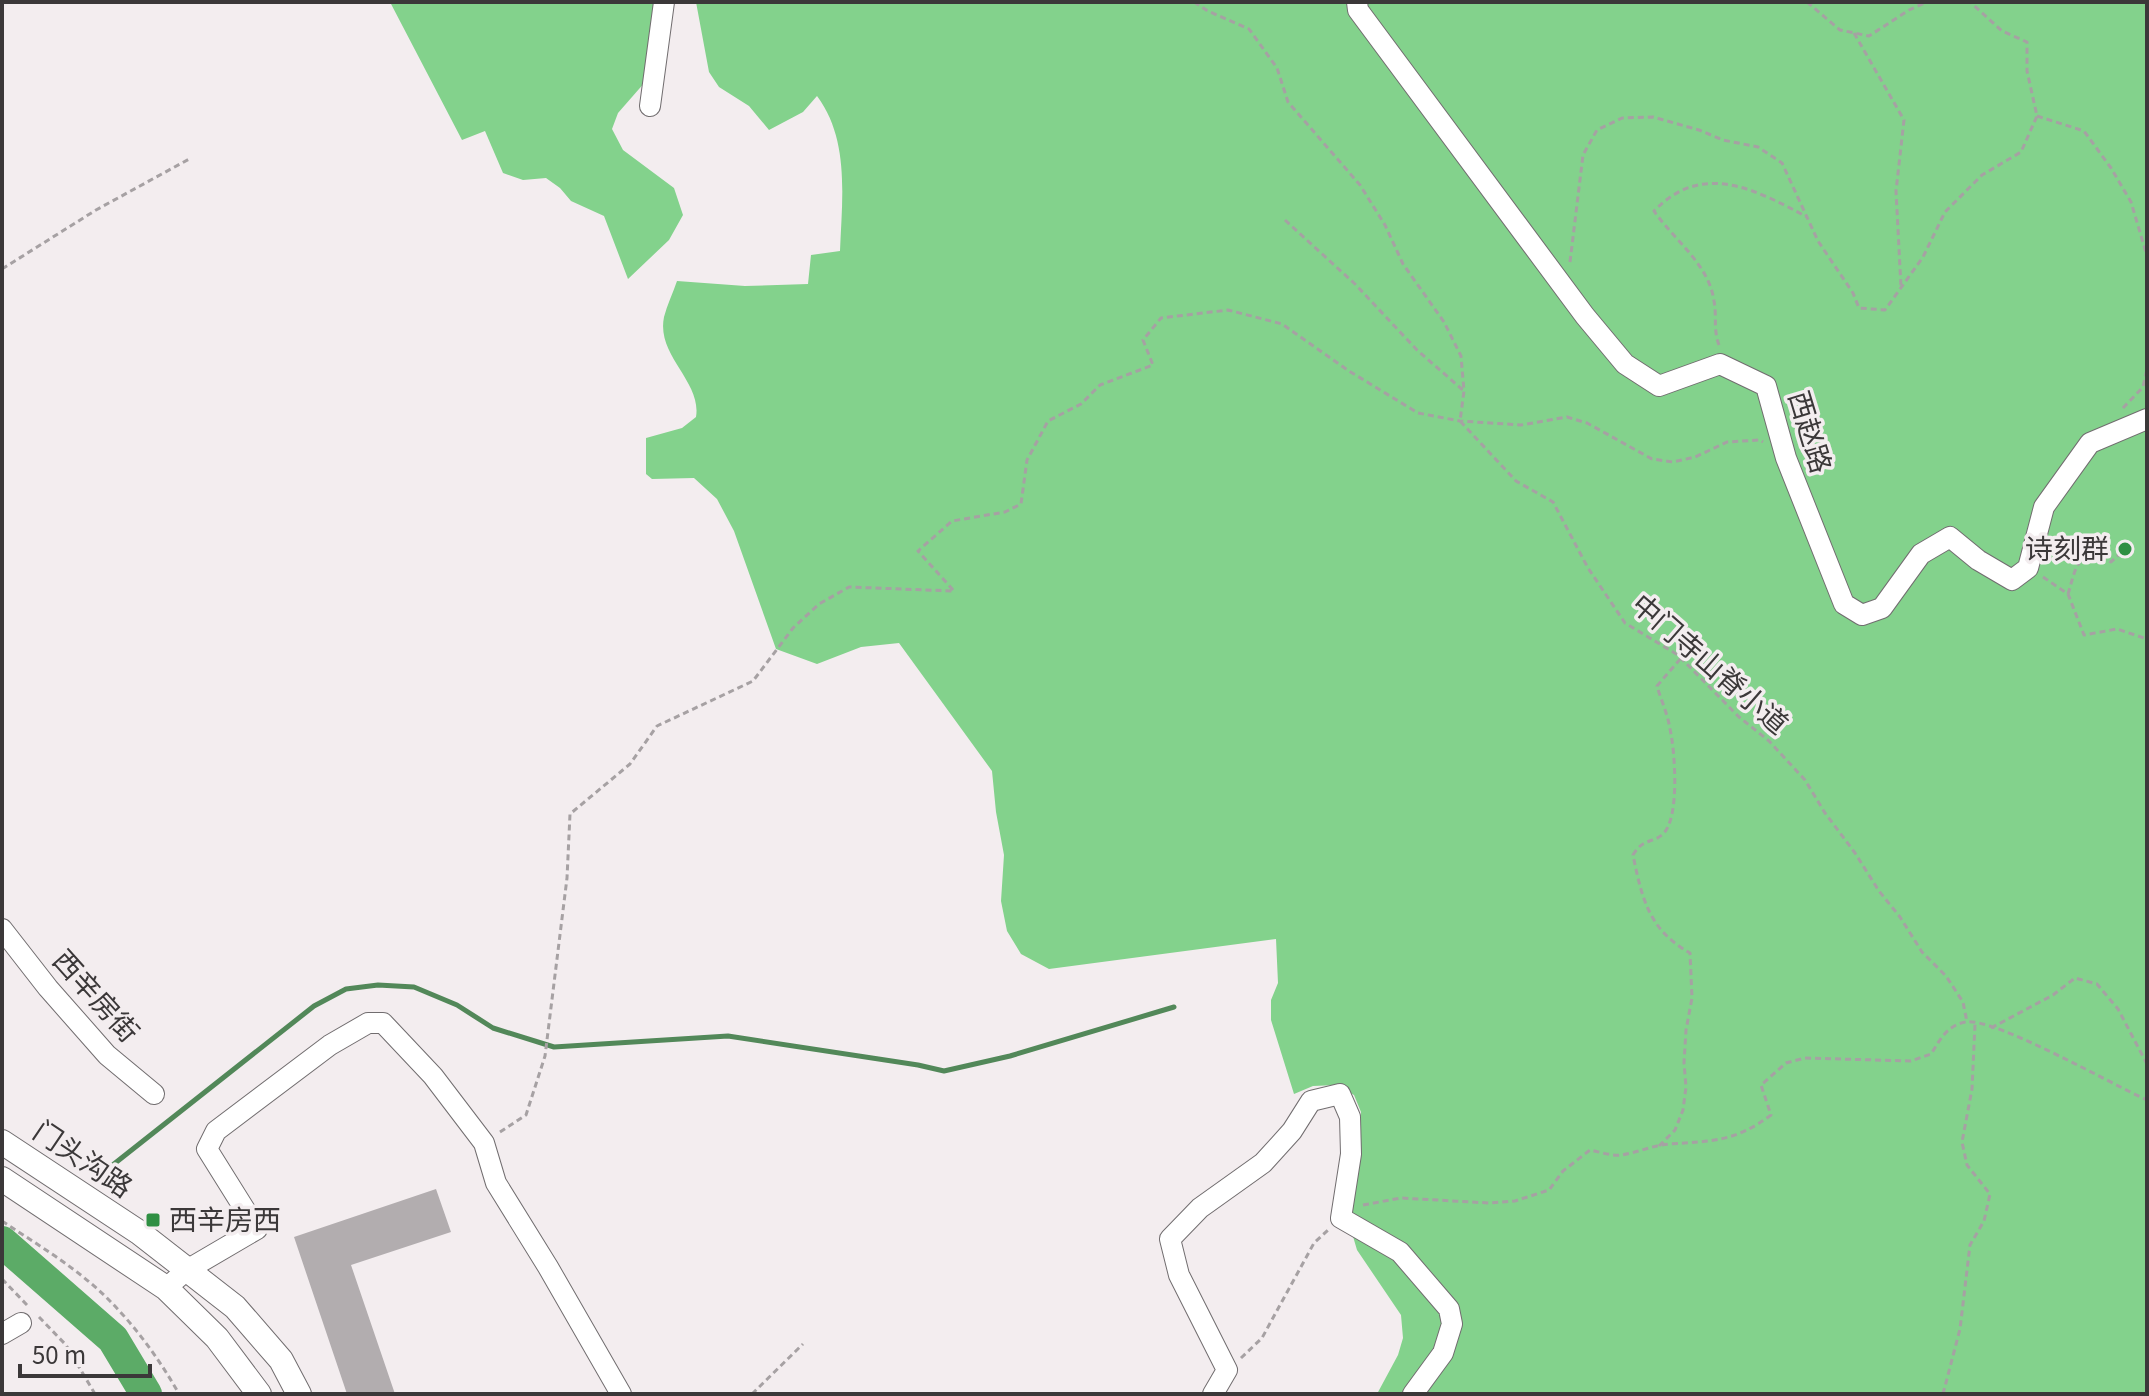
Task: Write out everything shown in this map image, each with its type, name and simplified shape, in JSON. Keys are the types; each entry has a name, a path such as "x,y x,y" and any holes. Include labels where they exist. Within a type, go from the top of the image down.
{"main road":[{"name":"门头沟路","path":"2,1142 140,1233 235,1307 281,1360 299,1394"},
{"path":"2,1179 166,1288 217,1338 259,1394"}],"street":[{"path":"650,106 664,2"},
{"path":"1357,2 1358,10 1625,364 1659,386 1720,364"},
{"name":"西赵路","path":"1720,364 1766,386 1786,458 1844,604 1862,615 1882,608 1921,554 1950,537 1978,560 2012,580 2028,568"},
{"path":"2028,568 2044,507 2090,443 2147,419"},
{"name":"西辛房街","path":"2,929 48,988 107,1055 154,1094"},
{"path":"166,1288 187,1270 257,1229 207,1149 216,1131 330,1045 368,1023 383,1023 433,1076 484,1143 496,1183 621,1394"},
{"path":"1213,1394 1227,1370 1179,1275 1170,1239 1200,1208 1263,1163 1292,1131 1311,1101 1340,1094 1350,1117 1351,1154 1341,1218 1400,1252 1449,1309 1452,1324 1443,1353 1413,1394"},
{"path":"2,1334 21,1323"}],"path":[{"path":"1194,2 1249,29 1277,68 1288,102 1360,185 1385,225 1403,264 1444,322 1461,356 1464,391 1460,421"},
{"path":"1807,2 1840,30 1869,36 1927,2"},
{"path":"1563,285 1569,270 1583,155 1597,130 1622,118 1653,117 1723,140 1758,147 1782,163 1818,241 1853,293 1859,308 1885,310 1923,257 1945,212 1982,175 2021,152 2037,116 2027,71 2027,42 2002,31 1970,2"},
{"path":"1854,33 1904,120 1896,191 1901,287"},
{"path":"2037,116 2084,131 2131,202 2147,256"},
{"path":"2,269 96,210 191,158"},
{"path":"1720,364 1719,344 1714,330 1714,300 1704,272 1654,211 1669,196 1689,186 1714,183 1761,192 1807,217"},
{"path":"1285,220 1355,284 1417,350 1464,391"},
{"path":"484,1143 526,1115 545,1056 567,878 570,814 630,764 657,726 753,681 793,628 819,604 849,587 954,591 918,551 952,521 1005,512 1021,504 1027,460 1048,421 1081,404 1100,385 1153,365 1143,340 1161,318 1228,310 1282,324 1349,371 1418,413 1460,421 1521,425 1567,417 1587,423 1652,459 1673,462 1695,457 1727,442 1760,440 1786,458"},
{"name":"中门寺山脊小道","path":"1460,421 1516,481 1553,502 1588,568 1625,623 1681,658 1739,717 1769,741 1805,780 1922,952 1946,976 1963,1002 1967,1022"},
{"path":"2068,594 2078,563 2086,554 2096,552 2111,562 2125,549 2127,542"},
{"path":"2028,568 2068,594 2084,635 2117,629 2147,639"},
{"path":"1658,1147 1675,1130 1685,1099 1686,1030 1692,998 1690,953 1670,942 1651,918 1639,886 1633,855 1640,844 1662,835 1671,820 1674,776 1670,729 1657,686 1681,658"},
{"path":"1991,1028 2053,995 2075,978 2097,984 2118,1009 2147,1064"},
{"path":"1227,1370 1262,1338 1314,1243 1359,1206 1401,1198 1489,1203 1515,1201 1549,1190 1563,1171 1590,1150 1617,1155 1658,1147 1702,1144 1752,1130 1771,1115 1761,1085 1786,1063 1805,1058 1911,1061 1931,1054 1944,1032 1967,1022 1991,1028 2072,1061 2111,1084 2147,1100"},
{"path":"1943,1394 1960,1329 1970,1245 1984,1221 1990,1194 1967,1165 1962,1142 1972,1089 1975,1024"},
{"path":"2,1221 61,1261 107,1298 153,1352 179,1394"},
{"path":"2,1279 66,1345 95,1394"},
{"path":"752,1394 803,1344"}],"green space":[{"path":"390,2 660,2 653,73 618,113 612,129 623,150 674,188 683,215 669,240 628,279 604,216 571,201 546,178 523,180 503,173 485,131 462,140"},
{"path":"696,2 2147,2 2147,1394 1377,1394 1398,1355 1403,1338 1401,1315 1357,1250 1347,1216 1361,1112 1354,1095 1337,1085 1313,1086 1294,1094 1271,1020 1271,1000 1278,983 1276,939 1049,969 1021,954 1007,931 1001,901 1004,855 992,771 899,643 861,647 817,664 776,649 734,531 717,499 694,478 652,479 646,474 646,438 682,428 696,417 692,392 666,344 663,331 664,317 677,281 745,286 808,284 811,255 840,251 842,170 835,131 828,113 817,96 803,112 769,130 749,106 719,87 709,72"}],"building":[{"path":"436,1189 451,1232 351,1265 395,1394 347,1394 294,1237"}],"waterway":[{"path":"100,1175 314,1006 346,989 378,985 414,987 457,1005 493,1028 554,1047 728,1036 944,1071 1010,1056 1174,1007"},
{"path":"2,1242 113,1339 146,1394"}],"place":[{"name":"诗刻群","path":"2125,549"},
{"name":"西辛房西","path":"153,1220"}]}
